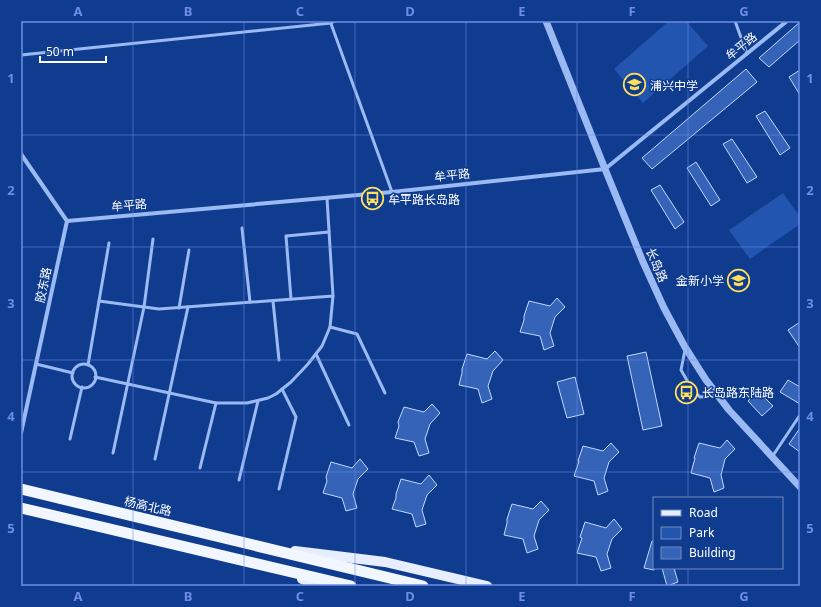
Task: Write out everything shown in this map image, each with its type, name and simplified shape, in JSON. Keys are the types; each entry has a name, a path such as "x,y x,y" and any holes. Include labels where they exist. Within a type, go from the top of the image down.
{"highway":[{"name":"杨高北路","path":"21,489 423,586"},
{"path":"21,508 351,586"}],"main road":[{"name":"杨高北路","path":"268,548 384,562 487,586"},
{"path":"264,565 322,586"}],"street":[{"name":"长岛路","path":"546,21 605,169 664,308 685,347 718,396 800,487"},
{"name":"牟平路","path":"67,221 392,192 605,169 786,21"},
{"path":"21,154 67,221"},
{"name":"胶东路","path":"21,433 67,221"}],"lane":[{"path":"735,21 747,54"},
{"path":"21,55 332,22 392,192"},
{"path":"96,377 216,404 241,404 268,398 282,389 296,377 316,354 322,346 330,327 333,296 327,198"},
{"path":"242,228 250,302"},
{"path":"291,299 286,236 329,232"},
{"path":"113,453 144,307 153,240"},
{"path":"88,365 109,243"},
{"path":"179,308 189,250"},
{"path":"99,301 159,309 333,296"},
{"path":"273,301 279,360"},
{"path":"155,459 188,307"},
{"path":"330,327 357,334 385,393"},
{"path":"685,347 682,370 692,389 700,397 718,396"},
{"path":"316,354 349,425"},
{"path":"36,364 73,373"},
{"path":"84,364 88,365 94,370 96,377 89,386 82,387 75,383 72,377 73,373 77,366 84,364"},
{"path":"70,439 82,387"},
{"path":"279,489 296,417 282,389"},
{"path":"239,480 258,400"},
{"path":"200,468 216,404"},
{"path":"772,457 800,415"}],"green space":[{"path":"669,21 686,21 708,46 643,103 614,69"},
{"path":"783,193 800,217 800,224 750,259 729,230"}],"building":[{"path":"800,22 800,40 769,67 759,58"},
{"path":"746,69 757,82 652,169 642,158"},
{"path":"800,70 800,95 789,77"},
{"path":"765,111 790,148 780,155 756,116"},
{"path":"732,139 757,177 747,183 723,144"},
{"path":"696,162 720,200 711,206 687,168"},
{"path":"660,185 684,222 675,229 651,190"},
{"path":"557,298 565,307 555,317 550,333 554,346 544,350 540,336 520,332 524,316 529,301 550,306"},
{"path":"800,322 800,348 788,330"},
{"path":"495,351 503,360 493,371 488,386 492,399 482,403 478,389 459,385 462,369 467,354 487,359"},
{"path":"646,352 662,426 643,430 627,356"},
{"path":"575,377 584,414 567,418 557,382"},
{"path":"788,380 800,387 800,404 780,392"},
{"path":"758,391 773,406 762,416 748,401"},
{"path":"432,404 440,413 430,424 425,439 429,453 419,456 414,442 395,438 399,426 398,422 404,407 424,412"},
{"path":"800,428 800,452 789,444"},
{"path":"727,440 735,449 725,459 721,475 724,488 714,492 710,478 691,473 694,458 699,443 720,448"},
{"path":"611,443 619,452 609,462 604,478 608,491 598,495 594,481 574,476 583,446 603,451"},
{"path":"360,459 368,469 358,479 353,494 357,508 346,511 342,498 323,493 327,481 326,477 331,462 352,468"},
{"path":"429,475 437,485 427,495 422,510 426,524 416,527 412,514 392,509 401,479 421,484"},
{"path":"541,501 549,510 539,520 534,536 538,549 527,553 523,539 504,535 507,519 512,504 533,509"},
{"path":"614,519 622,529 612,539 607,554 611,568 601,571 596,557 577,553 582,538 580,537 585,522 606,528"},
{"path":"652,541 653,541 654,570 644,568"},
{"path":"662,569 674,569 678,582 667,586"}],"place":[{"name":"浦兴中学","path":"635,85"},
{"name":"牟平路长岛路","path":"373,199"},
{"name":"金新小学","path":"739,280"},
{"name":"长岛路东陆路","path":"687,392"}]}
